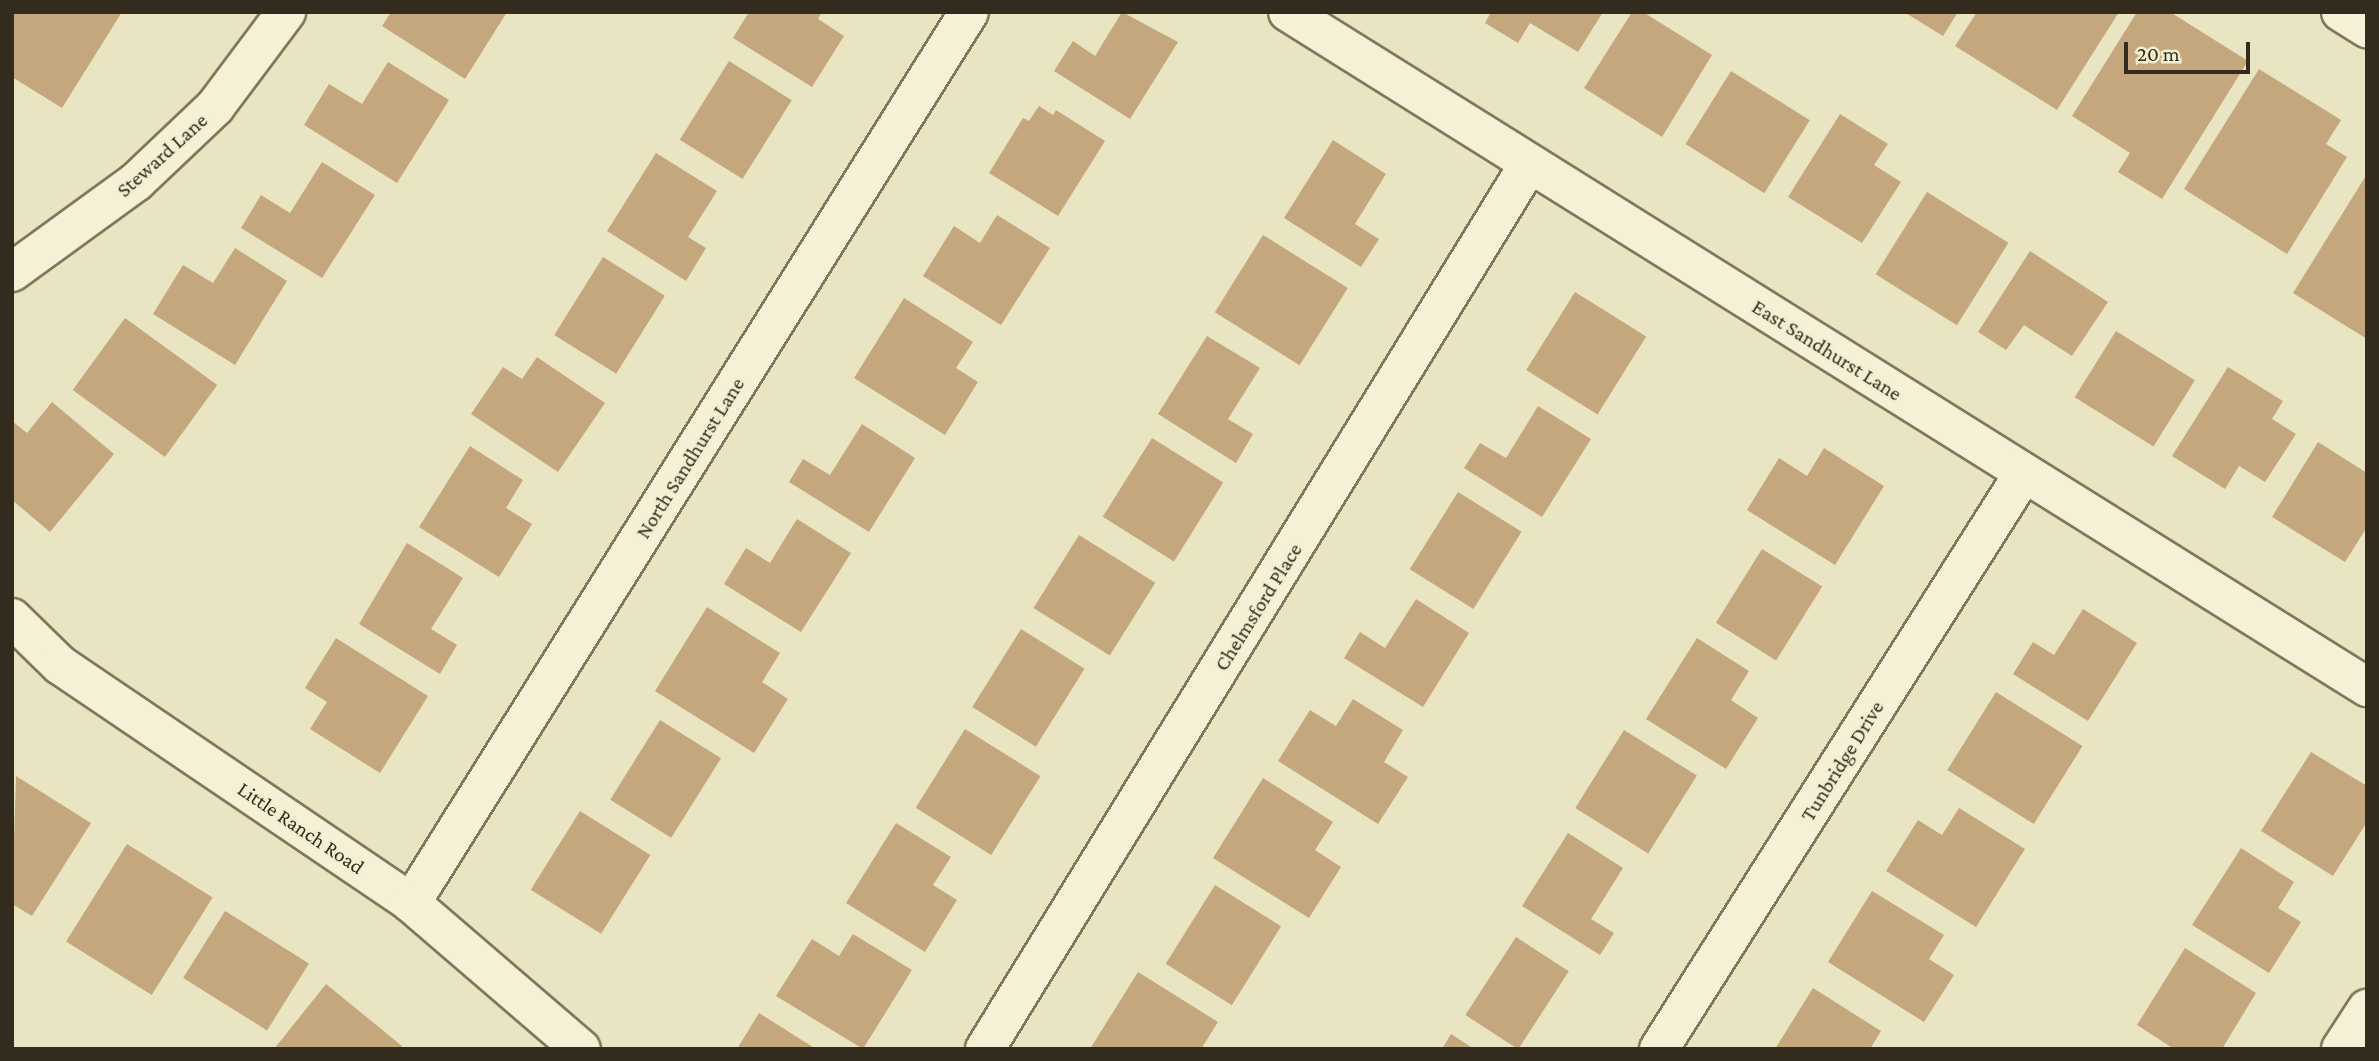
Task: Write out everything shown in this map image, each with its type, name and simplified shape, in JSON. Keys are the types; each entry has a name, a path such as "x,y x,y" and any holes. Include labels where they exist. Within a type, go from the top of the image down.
{"street":[{"name":"Steward Lane","path":"12,272 156,163 215,107 286,12"},
{"name":"North Sandhurst Lane","path":"411,903 970,12"},
{"name":"East Sandhurst Lane","path":"1288,12 2367,687"},
{"path":"2341,12 2367,29"},
{"name":"Chelmsford Place","path":"985,1049 1530,164"},
{"name":"Tunbridge Drive","path":"1659,1049 2024,473"},
{"name":"Little Ranch Road","path":"12,618 60,665 411,903 581,1049"},
{"path":"2341,1049 2367,1009"}],"building":[{"path":"12,12 122,12 62,108 12,77"},
{"path":"391,12 507,12 465,79 382,26"},
{"path":"749,12 822,12 818,19 844,36 812,87 733,38"},
{"path":"1122,12 1178,42 1130,119 1054,71 1073,41 1095,56"},
{"path":"1491,12 1603,12 1578,52 1530,23 1518,43 1485,23"},
{"path":"1632,12 1643,12 1712,55 1662,137 1584,88"},
{"path":"1904,12 1958,12 1943,36"},
{"path":"1977,12 2119,12 2057,110 1955,46"},
{"path":"2137,12 2170,12 2248,61 2162,199 2118,172 2130,153 2072,116"},
{"path":"729,61 792,100 742,179 680,140"},
{"path":"388,62 449,100 397,183 304,125 329,84 362,104"},
{"path":"2259,69 2341,120 2326,144 2347,157 2287,254 2184,189"},
{"path":"1731,71 1810,120 1764,193 1685,144"},
{"path":"1039,106 1053,115 1056,110 1105,141 1058,216 989,173 1023,118 1029,121"},
{"path":"1840,114 1888,144 1874,165 1901,182 1862,243 1788,197"},
{"path":"1333,140 1386,174 1355,224 1379,239 1361,267 1284,218"},
{"path":"656,153 717,191 688,237 706,248 686,281 607,231"},
{"path":"322,162 375,195 322,278 241,228 261,195 290,213"},
{"path":"2367,174 2367,339 2293,293"},
{"path":"1927,192 2008,243 1957,325 1876,274"},
{"path":"997,215 1050,248 1001,325 923,276 954,226 980,243"},
{"path":"1263,235 1348,288 1300,365 1215,312"},
{"path":"235,248 287,281 235,365 153,314 183,265 213,283"},
{"path":"2030,251 2108,302 2072,356 2024,325 2006,350 1978,332"},
{"path":"603,257 665,296 616,374 554,335"},
{"path":"1575,292 1646,337 1597,415 1526,370"},
{"path":"904,298 973,342 956,368 978,382 945,435 854,378"},
{"path":"125,318 217,385 165,457 73,390"},
{"path":"2116,331 2195,380 2154,446 2075,397"},
{"path":"1207,336 1260,368 1228,419 1253,434 1236,463 1158,414"},
{"path":"537,357 605,403 558,472 471,414 503,367 522,379"},
{"path":"2228,367 2283,401 2272,419 2296,434 2265,482 2239,466 2225,489 2172,456"},
{"path":"52,402 114,454 50,532 12,500 12,421 27,433"},
{"path":"1538,406 1591,439 1542,517 1464,468 1480,443 1506,458"},
{"path":"862,424 915,458 869,532 789,482 803,459 830,475"},
{"path":"1152,438 1223,483 1174,561 1103,517"},
{"path":"2318,442 2367,473 2367,527 2345,562 2272,517"},
{"path":"470,446 523,480 506,508 532,524 499,577 419,527"},
{"path":"1824,448 1884,486 1835,565 1747,510 1779,458 1807,476"},
{"path":"1458,492 1522,532 1473,609 1410,569"},
{"path":"797,519 851,553 801,632 724,584 746,548 770,563"},
{"path":"1079,535 1155,583 1110,656 1033,608"},
{"path":"407,543 463,578 431,629 457,645 440,674 359,624"},
{"path":"1762,549 1822,587 1776,660 1716,623"},
{"path":"1416,599 1469,633 1423,707 1344,658 1360,632 1385,648"},
{"path":"707,607 780,653 762,682 788,699 754,753 655,691"},
{"path":"2083,609 2137,643 2088,721 2013,674 2033,642 2054,655"},
{"path":"1021,629 1085,669 1036,747 972,707"},
{"path":"336,638 428,696 380,773 310,729 327,702 305,688"},
{"path":"1697,638 1749,671 1731,700 1758,718 1726,769 1646,719"},
{"path":"1996,692 2083,746 2034,824 1947,770"},
{"path":"1353,699 1403,730 1384,762 1408,777 1378,824 1278,761 1310,710 1336,726"},
{"path":"660,720 721,758 671,838 610,800"},
{"path":"965,729 1040,776 991,855 916,808"},
{"path":"1624,730 1697,776 1648,854 1575,808"},
{"path":"2311,752 2367,786 2367,822 2333,876 2261,831"},
{"path":"16,776 91,823 32,916 12,904"},
{"path":"1263,778 1333,822 1315,850 1341,867 1309,918 1213,858"},
{"path":"1959,808 2025,849 1976,927 1886,871 1918,820 1942,835"},
{"path":"580,811 650,855 601,934 531,890"},
{"path":"896,823 951,857 933,885 957,900 925,952 846,903"},
{"path":"1568,833 1623,868 1591,919 1614,933 1600,955 1522,906"},
{"path":"127,844 213,898 152,995 66,942"},
{"path":"2241,848 2294,882 2278,908 2301,922 2269,973 2192,925"},
{"path":"1215,885 1281,926 1232,1005 1166,964"},
{"path":"1872,891 1944,935 1929,959 1954,975 1924,1022 1828,962"},
{"path":"225,911 309,963 267,1030 183,978"},
{"path":"853,934 912,970 863,1049 776,996 812,939 839,956"},
{"path":"1516,937 1569,971 1518,1049 1465,1015"},
{"path":"2185,948 2256,993 2222,1049 2174,1049 2137,1025"},
{"path":"1138,972 1218,1022 1201,1049 1090,1049"},
{"path":"326,984 402,1046 399,1049 274,1049"},
{"path":"1813,988 1881,1031 1870,1049 1775,1049"},
{"path":"759,1013 816,1049 737,1049"},
{"path":"1451,1034 1474,1049 1442,1049"}]}
